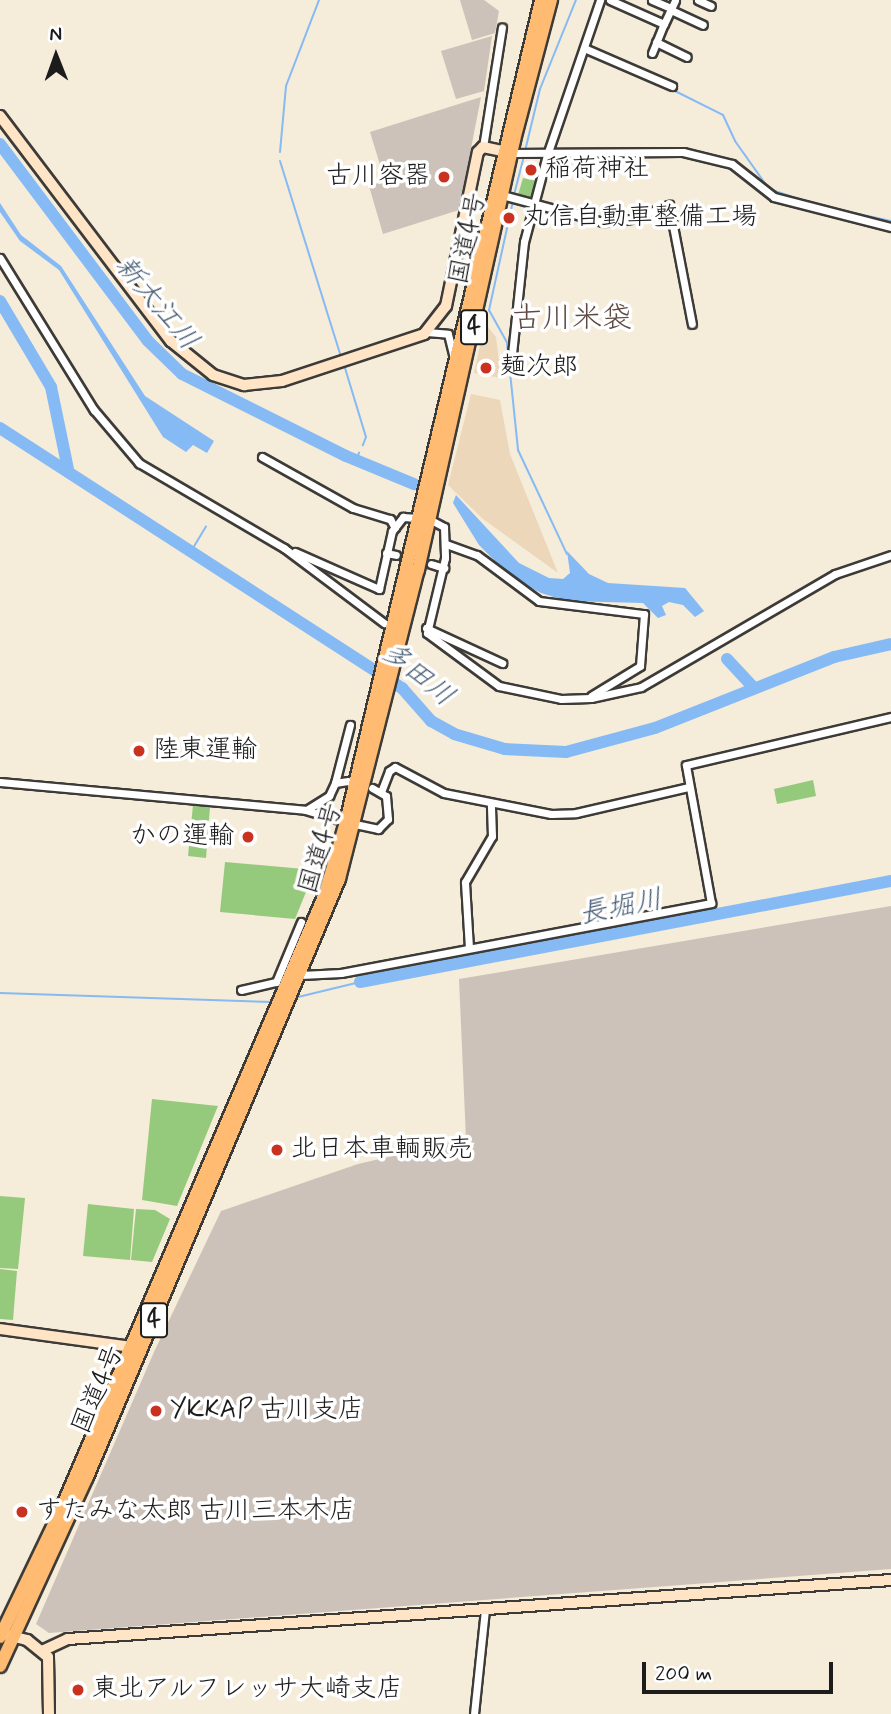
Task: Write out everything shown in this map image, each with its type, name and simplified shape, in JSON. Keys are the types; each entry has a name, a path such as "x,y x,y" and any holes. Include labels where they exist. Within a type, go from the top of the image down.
{"highway":[{"name":"国道4号","path":"0,1666 16,1636 293,975 339,879 423,518 509,197 541,0"},
{"name":"国道4号","path":"423,518 449,390 515,154 551,0"},
{"name":"国道4号","path":"1,1635 136,1348"}],"street":[{"path":"512,354 521,267 534,203 547,155 600,0"},
{"path":"610,0 664,24"},
{"path":"652,0 704,25"},
{"path":"652,53 675,0"},
{"path":"698,0 711,6"},
{"path":"0,116 162,331 213,375 244,385 268,384 409,342 427,332 446,306 477,155 483,147 502,27"},
{"path":"656,42 687,57"},
{"path":"584,48 671,86"},
{"path":"483,147 515,154 547,155 573,151 666,151 716,159 743,171 774,197 891,227"},
{"path":"509,197 603,222 632,219 669,205 692,324"},
{"path":"0,258 94,410 139,463 284,548 384,623"},
{"path":"427,332 443,332 452,342 449,390"},
{"path":"262,457 353,508 390,519 395,528"},
{"path":"284,548 379,589 386,553 402,517 423,518 442,524 446,544 444,568 426,628"},
{"path":"446,544 477,555 539,601 644,614 640,666 592,698"},
{"path":"386,553 396,555"},
{"path":"426,628 508,691 592,698 641,687 666,675 835,574 891,555"},
{"path":"431,564 444,568"},
{"path":"426,628 502,663"},
{"path":"241,990 272,985 293,975 341,973 711,903 686,765 891,717"},
{"path":"305,810 323,802 335,783 351,725"},
{"path":"381,792 389,771 395,767 444,793 551,814 576,813 689,788"},
{"path":"335,783 348,781"},
{"path":"0,782 305,810 369,829 384,824 390,809 381,792 372,788"},
{"path":"469,948 465,882 492,836 491,804"},
{"path":"293,975 301,922"},
{"path":"0,1329 136,1348"},
{"path":"44,1650 68,1639 891,1580"},
{"path":"474,1714 485,1609"},
{"path":"1,1635 16,1636 44,1650 51,1671 49,1714"}],"shaded area":[{"path":"460,0 484,0 499,11 495,33 472,40"},
{"path":"492,36 484,91 456,99 441,51"},
{"path":"481,97 459,210 383,234 369,186 385,181 370,132"},
{"path":"485,323 496,337 501,378 474,373"},
{"path":"471,394 500,400 510,454 558,573 483,519 448,485"},
{"path":"891,906 891,1569 49,1633 36,1624 154,1352 221,1211 358,1164 466,1139 459,979"}],"green space":[{"path":"523,178 537,181 533,198 518,195"},
{"path":"813,780 816,796 777,804 774,789"},
{"path":"193,805 210,807 206,858 188,856"},
{"path":"225,862 315,870 295,919 220,912"},
{"path":"152,1099 218,1106 177,1206 142,1200"},
{"path":"0,1196 25,1198 18,1269 0,1268"},
{"path":"88,1204 134,1209 130,1260 83,1256"},
{"path":"136,1209 155,1210 170,1219 152,1262 131,1260"},
{"path":"0,1269 17,1271 13,1320 0,1319"}],"water":[{"path":"0,203 21,235 61,266 145,396 214,441 207,453 193,445 186,452 163,437 59,270 20,241 0,212"},
{"path":"456,495 519,563 549,578 563,579 570,573 567,551 589,574 608,583 685,588 704,611 695,617 683,605 669,602 662,606 666,615 658,618 643,603 567,601 541,593 512,578 479,545 453,503"}],"waterway":[{"path":"280,152 286,86 319,0"},
{"path":"525,151 540,89 576,0"},
{"path":"671,89 723,115 735,141 769,189 817,205"},
{"name":"新大江川","path":"0,144 148,341 182,374 346,456 414,484"},
{"path":"514,195 524,156"},
{"path":"280,161 341,357"},
{"path":"513,201 489,310 507,343 518,450 567,554"},
{"path":"836,209 891,221"},
{"path":"0,301 51,387 68,469"},
{"path":"345,368 366,437 363,445"},
{"name":"多田川","path":"0,428 402,688 431,721 454,734 505,749 566,752 655,728 834,657 891,644"},
{"name":"新大江川","path":"356,460 359,453"},
{"path":"190,553 206,526"},
{"path":"727,659 753,687"},
{"name":"長堀川","path":"360,982 891,881"},
{"path":"294,998 360,982"},
{"path":"0,993 272,1002"}],"place":[{"name":"稲荷神社","path":"531,170"},
{"name":"古川容器","path":"444,177"},
{"name":"丸信自動車整備工場","path":"509,218"},
{"name":"麺次郎","path":"486,368"},
{"name":"陸東運輸","path":"139,751"},
{"name":"かの運輸","path":"248,837"},
{"name":"北日本車輌販売","path":"277,1150"},
{"name":"YKKAP 古川支店","path":"156,1411"},
{"name":"すたみな太郎 古川三本木店","path":"22,1512"},
{"name":"東北アルフレッサ大崎支店","path":"78,1690"}],"district":[{"name":"古川米袋","path":"572,319"}]}
